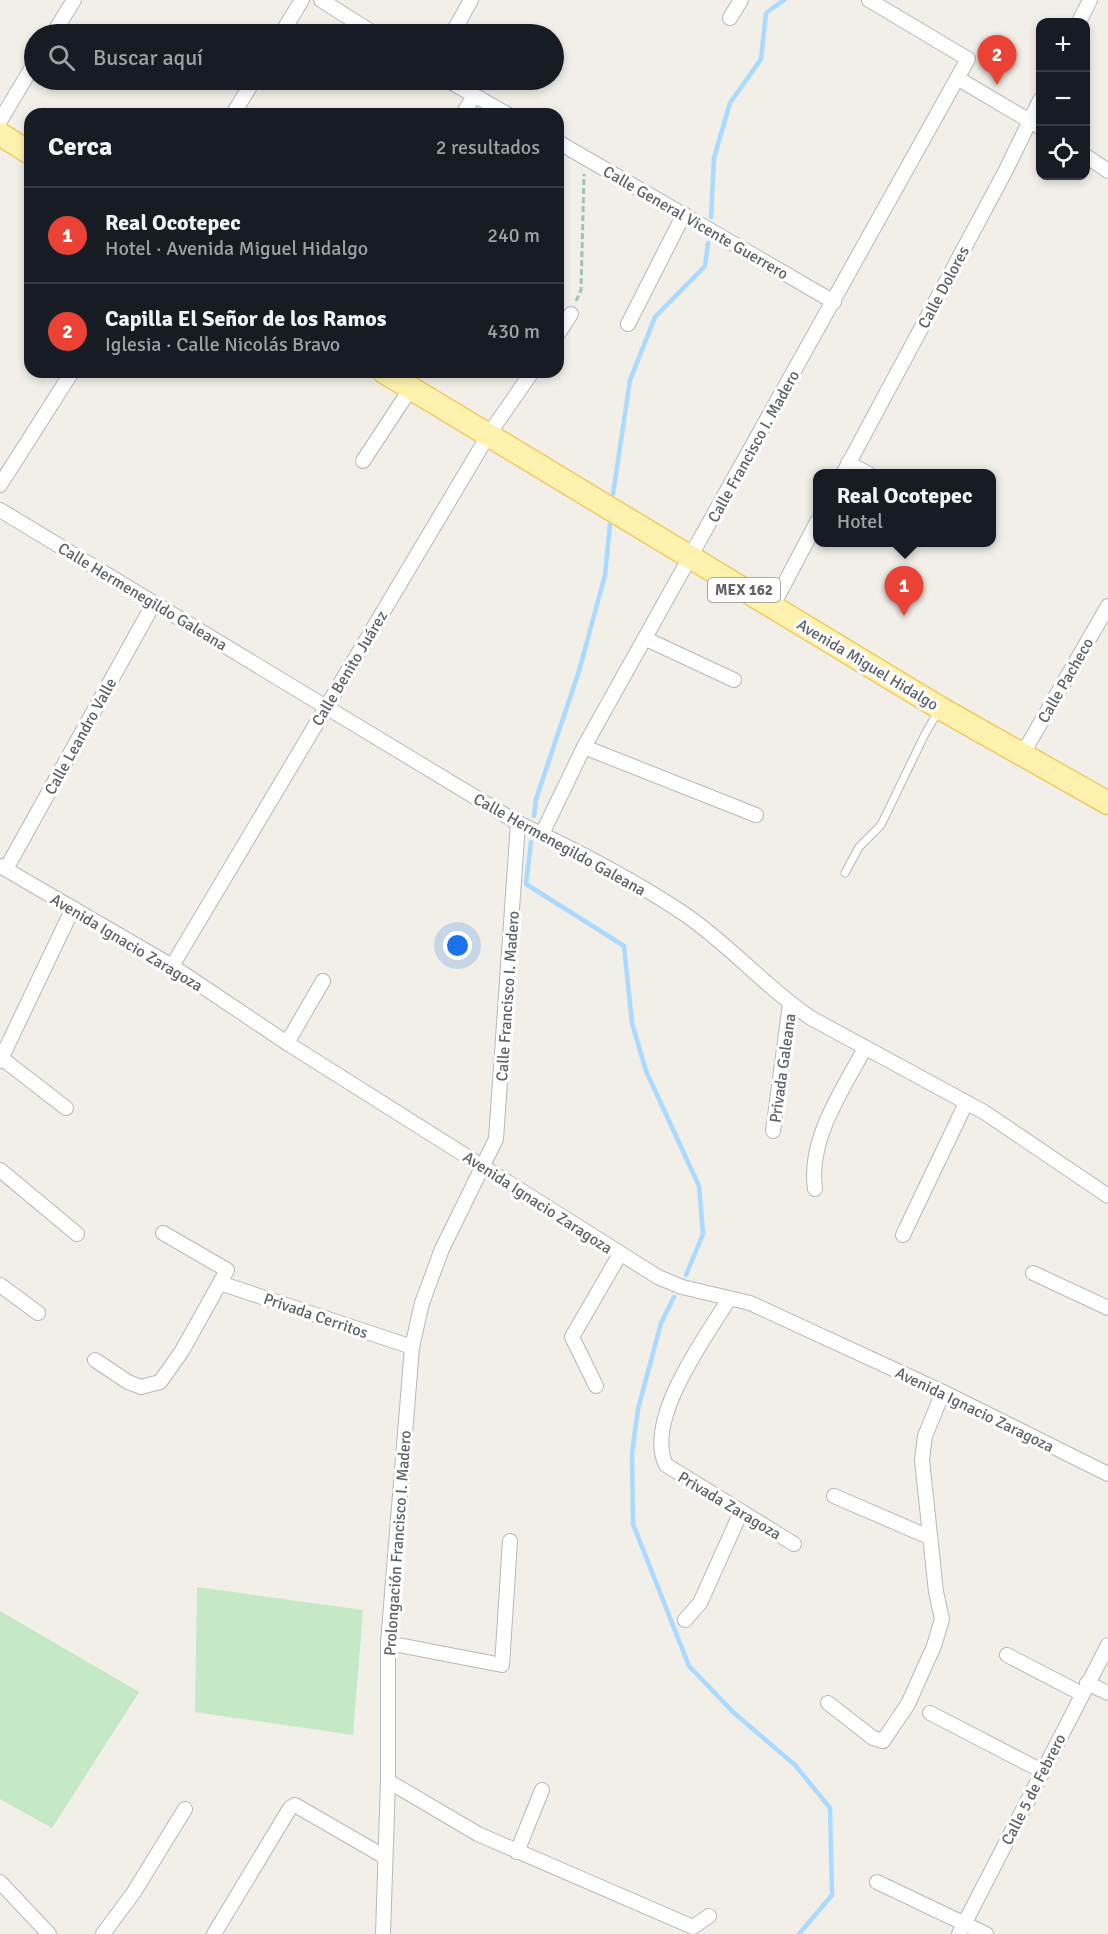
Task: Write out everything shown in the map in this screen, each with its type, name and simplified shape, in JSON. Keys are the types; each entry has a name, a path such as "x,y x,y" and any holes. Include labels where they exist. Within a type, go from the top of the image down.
{"main road":[{"path":"0,134 24,149"},
{"name":"Avenida Miguel Hidalgo","path":"394,378 940,708 1108,803"}],"street":[{"path":"59,24 74,0"},
{"path":"287,24 302,0"},
{"path":"321,0 359,24"},
{"path":"458,24 471,0"},
{"path":"730,18 741,0"},
{"name":"Calle Francisco I. Madero","path":"542,834 584,747 834,303 968,59 869,0"},
{"path":"1081,18 1090,0"},
{"path":"957,78 1036,123"},
{"path":"0,121 24,81"},
{"path":"237,108 248,90"},
{"path":"464,90 496,108"},
{"path":"467,108 474,96"},
{"name":"Calle Dolores","path":"845,468 1036,123"},
{"name":"Calle General Vicente Guerrero","path":"564,145 834,303"},
{"path":"1090,159 1108,171"},
{"path":"628,324 684,214"},
{"path":"564,325 571,314"},
{"path":"0,485 68,378"},
{"name":"Calle Benito Juárez","path":"172,966 489,434 528,378"},
{"path":"363,461 411,388"},
{"name":"Calle Hermenegildo Galeana","path":"0,510 518,823 542,834 684,914 742,960 790,1004 966,1103 1108,1196"},
{"path":"772,607 813,530"},
{"name":"Calle Leandro Valle","path":"3,868 154,603"},
{"name":"Calle Pacheco","path":"1022,755 1108,606"},
{"path":"646,639 734,680"},
{"path":"584,747 756,815"},
{"name":"Calle Francisco I. Madero","path":"483,1166 496,1139 501,1096 518,823"},
{"name":"Avenida Ignacio Zaragoza","path":"3,868 172,966 288,1043 658,1277 729,1299 750,1303 943,1392 1108,1474"},
{"path":"66,1108 1,1058 73,908"},
{"path":"288,1043 323,981"},
{"name":"Privada Galeana","path":"773,1131 790,1004"},
{"path":"815,1189 812,1166 828,1117 865,1048"},
{"path":"903,1235 966,1103"},
{"name":"Prolongación Francisco I. Madero","path":"383,1934 388,1781 388,1643 412,1347 422,1303 442,1249 483,1166"},
{"path":"0,1170 77,1234"},
{"path":"95,1360 128,1382 141,1387 160,1382 182,1351 227,1270 163,1233"},
{"path":"596,1386 572,1337 620,1254"},
{"path":"1033,1273 1108,1308"},
{"name":"Privada Cerritos","path":"220,1282 412,1347"},
{"path":"0,1285 38,1313"},
{"name":"Privada Zaragoza","path":"729,1299 670,1401 661,1454 666,1465 794,1544"},
{"path":"828,1703 873,1738 883,1741 912,1697 942,1619 929,1537 922,1460 925,1436 943,1392"},
{"path":"834,1496 929,1537"},
{"path":"685,1620 700,1603 741,1512"},
{"path":"388,1643 502,1665 510,1541"},
{"name":"Calle 5 de Febrero","path":"962,1929 1108,1645"},
{"path":"1007,1654 1085,1688 1108,1693"},
{"path":"930,1713 1042,1771"},
{"path":"388,1781 477,1834 691,1930 709,1916"},
{"path":"517,1852 542,1790"},
{"path":"214,1934 290,1808 295,1805 385,1857"},
{"path":"103,1934 134,1892 185,1809"},
{"path":"0,1882 50,1934"},
{"path":"877,1882 962,1929 986,1934"}],"lane":[{"path":"845,873 859,847 881,825 940,708"}],"path":[{"path":"571,314 581,290 584,157"}],"green space":[{"path":"197,1587 363,1610 353,1735 195,1712"},
{"path":"0,1611 139,1692 52,1828 0,1799"}],"waterway":[{"path":"711,217 714,158 730,103 761,59 766,13 784,0"},
{"path":"613,494 630,380 655,317 705,266 708,243"},
{"path":"534,816 536,799 579,671 605,575 610,524"},
{"path":"531,842 526,884 624,946 632,1023 646,1071 699,1186 703,1234 686,1275"},
{"path":"674,1297 661,1323 638,1409 632,1453 633,1524 689,1666 733,1712 795,1765 830,1808 832,1895 799,1934"}],"place":[{"name":"Capilla El Señor de los Ramos","path":"997,85"},
{"name":"Real Ocotepec","path":"904,616"}]}
